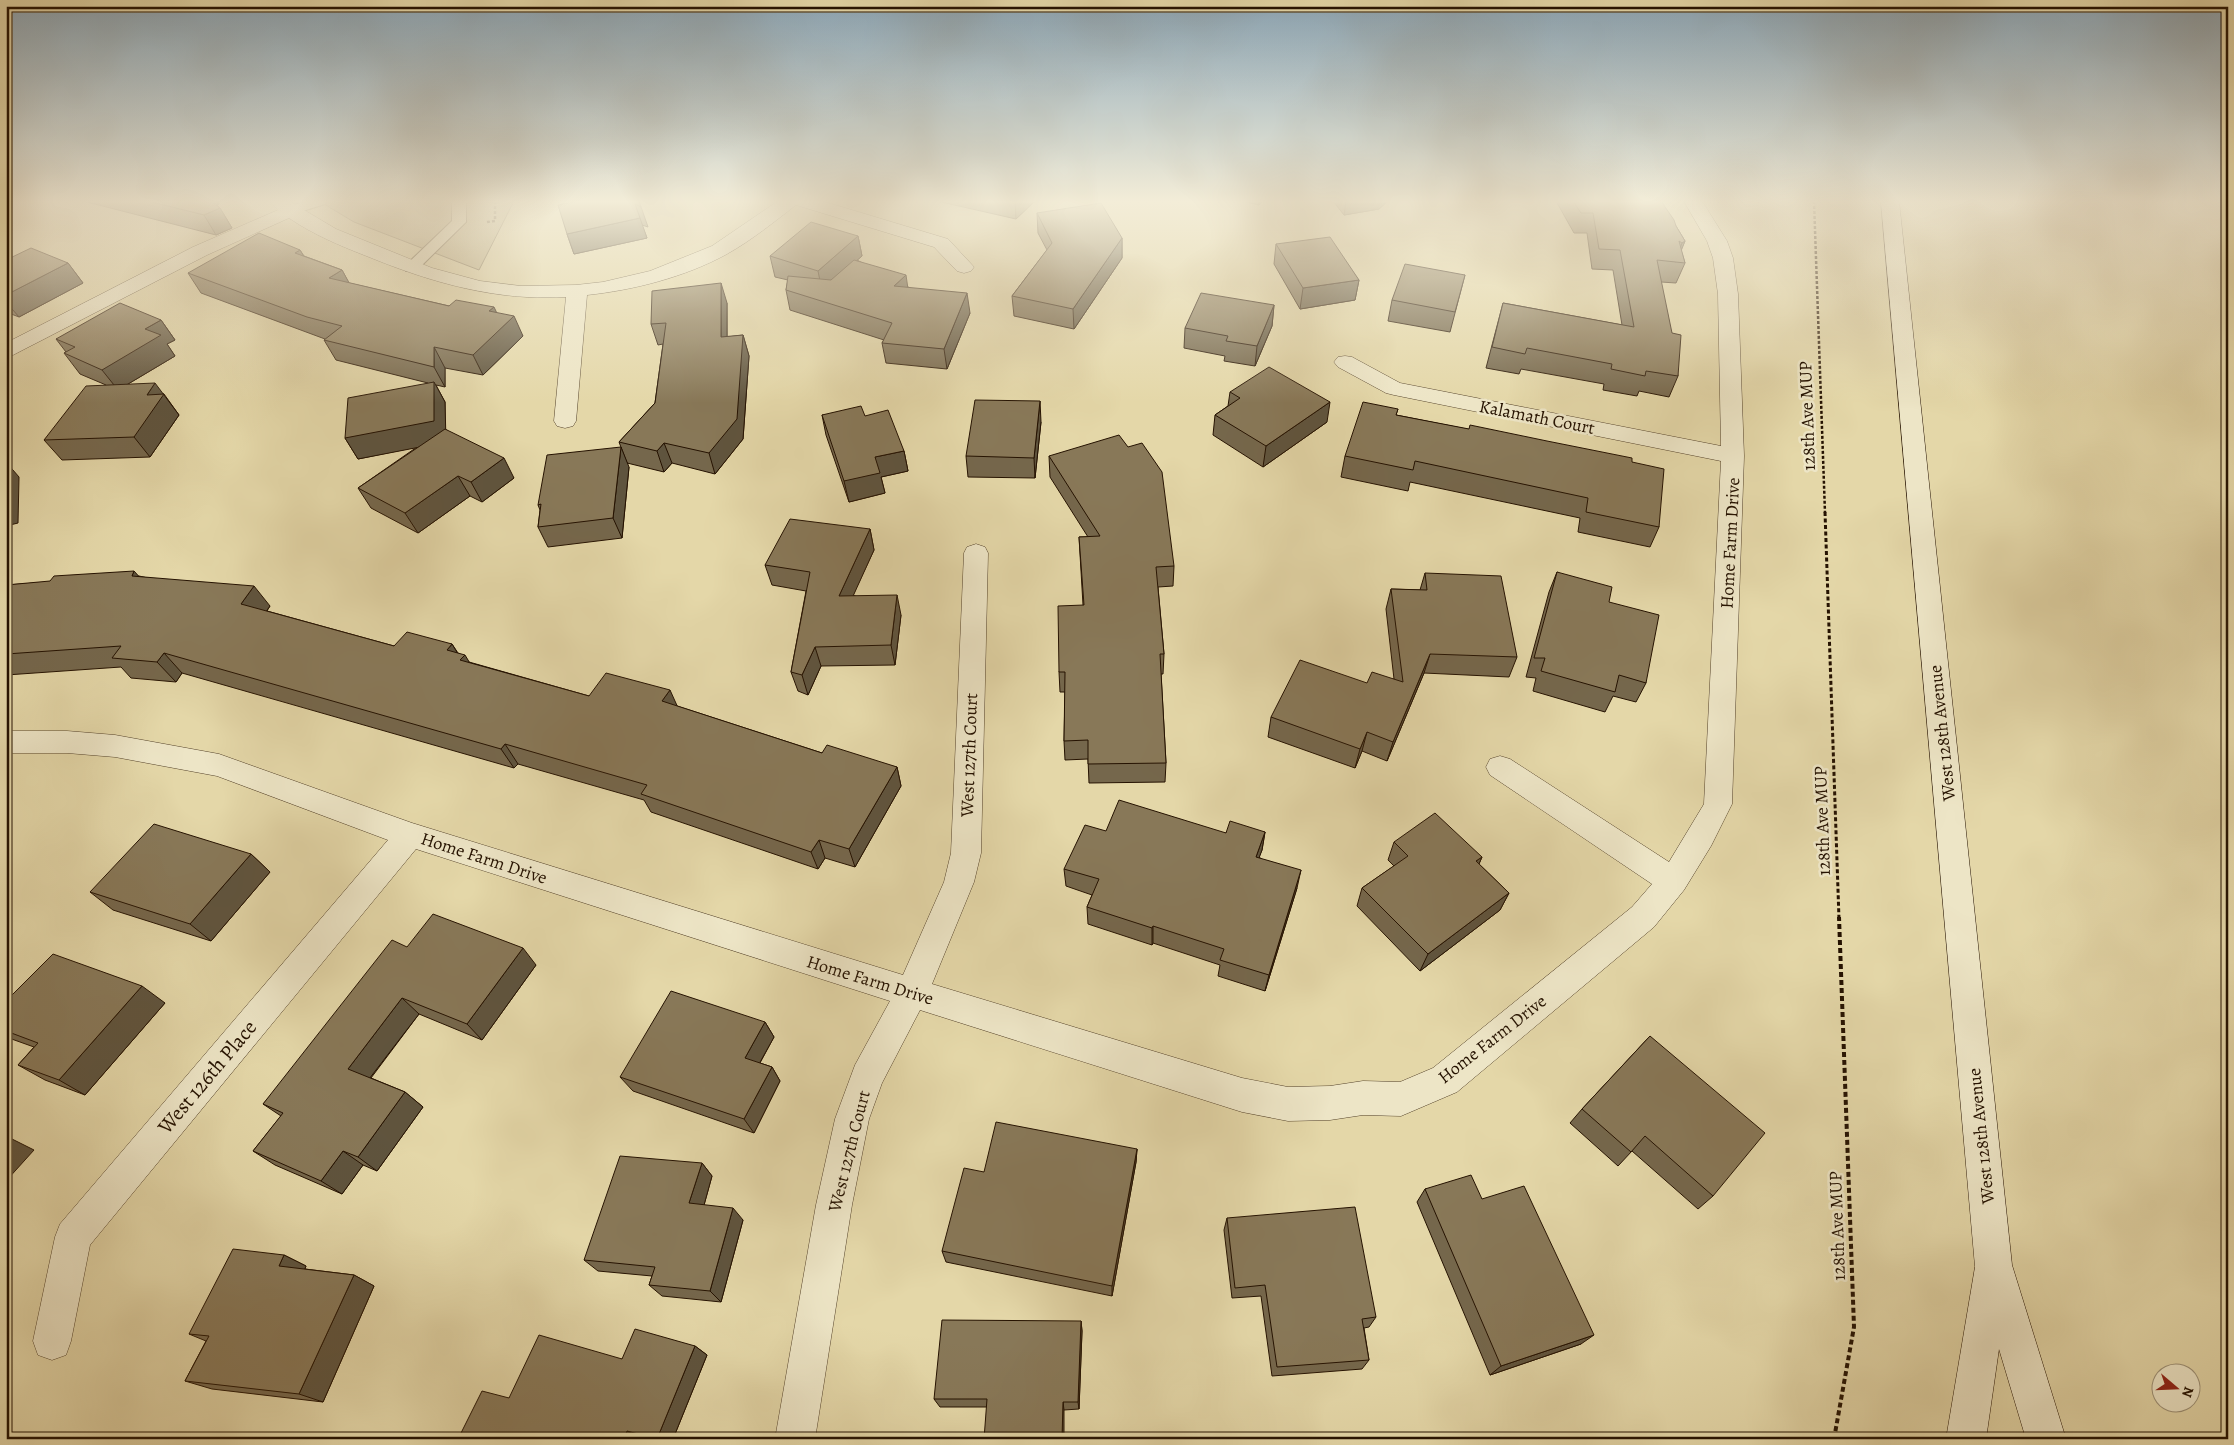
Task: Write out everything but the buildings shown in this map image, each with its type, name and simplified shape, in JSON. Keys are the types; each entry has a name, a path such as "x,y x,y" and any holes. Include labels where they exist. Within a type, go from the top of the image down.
{"street":[{"path":"6,351 166,268"},
{"path":"413,268 449,280 493,289 518,291 577,291 626,282 671,268"},
{"name":"Home Farm Drive","path":"6,742 67,742 116,746 219,765 410,835 912,994 1242,1095 1288,1104 1363,1098 1401,1100 1445,1080 1643,917 1673,881 1701,837 1718,804 1734,456 1724,268"},
{"name":"West 128th Avenue","path":"1897,268 1993,1265 2046,1439"},
{"path":"565,421 577,291"},
{"name":"Kalamath Court","path":"1345,362 1394,388 1734,456"},
{"name":"West 127th Court","path":"795,1439 834,1205 852,1119 867,1077 912,994 959,882 966,853 976,553"},
{"path":"1500,767 1673,881"},
{"name":"West 126th Place","path":"52,1341 73,1237 410,835"},
{"name":"West 128th Avenue","path":"1966,1439 1993,1265"}],"path":[{"name":"128th Ave MUP","path":"1816,268 1854,1327 1834,1439"}]}
